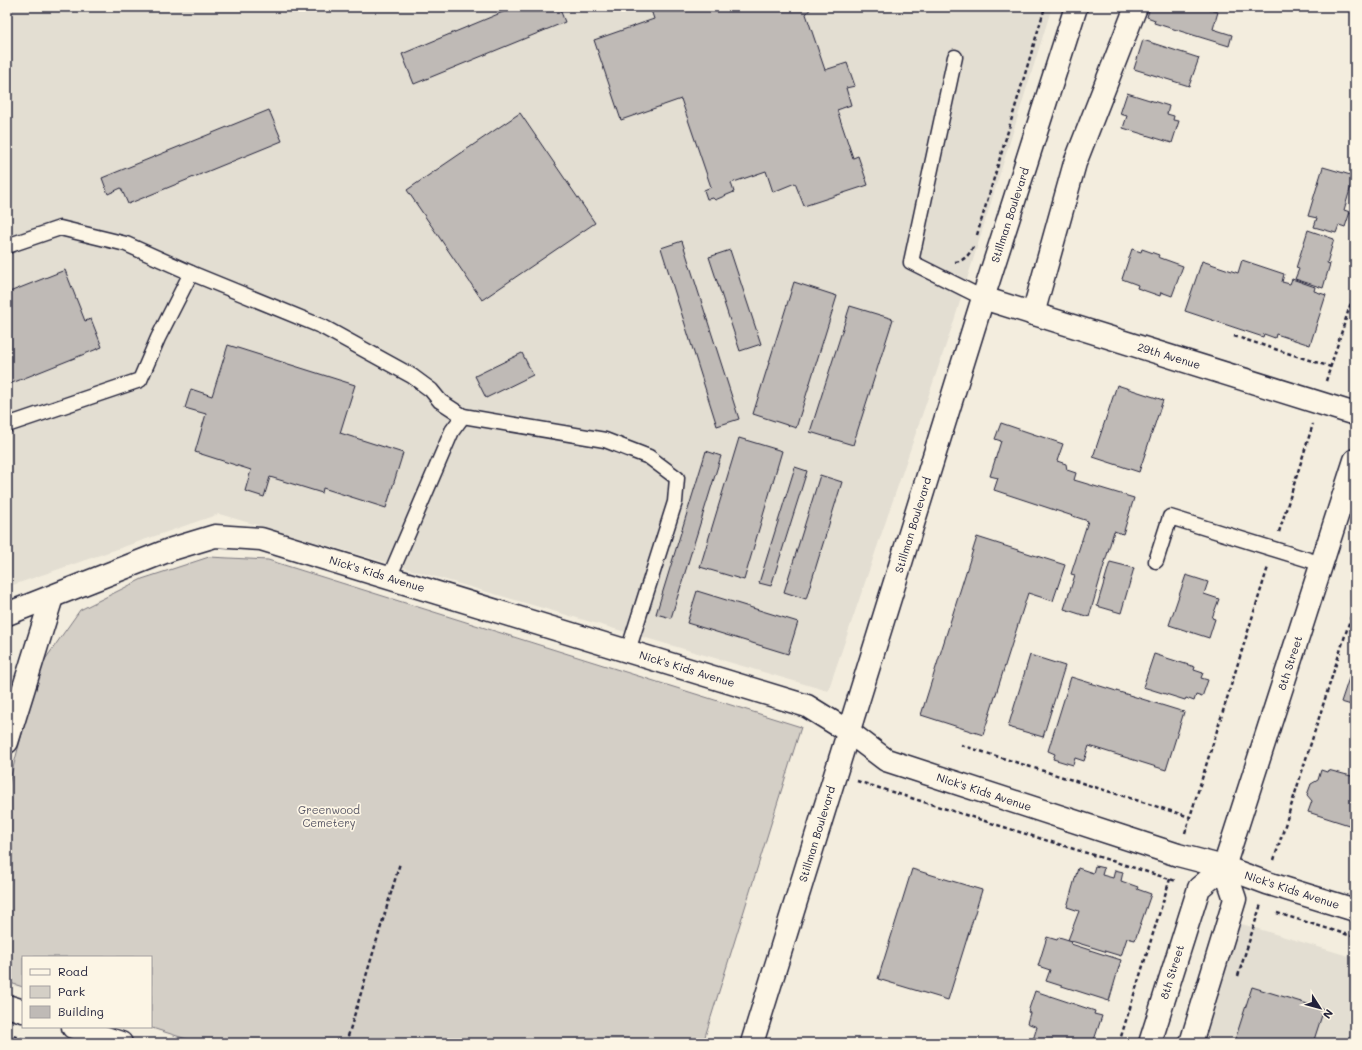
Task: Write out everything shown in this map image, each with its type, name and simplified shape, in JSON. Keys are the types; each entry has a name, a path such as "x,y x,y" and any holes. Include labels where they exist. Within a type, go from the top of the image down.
{"street":[{"name":"Stillman Boulevard","path":"752,1043 983,298 1076,7"},
{"path":"1033,314 1075,163 1136,7"},
{"name":"29th Avenue","path":"983,298 1355,414"},
{"name":"8th Street","path":"1150,1043 1199,888 1224,866 1355,460"},
{"name":"Nick's Kids Avenue","path":"7,614 172,549 215,536 261,539 807,706 848,732 886,760 1178,855 1224,866 1267,883 1355,910"},
{"path":"7,742 52,596"},
{"path":"1191,1043 1235,899 1224,866"},
{"path":"7,1006 22,1011"},
{"path":"75,1028 122,1043"}],"lane":[{"path":"955,58 911,262 983,298"},
{"path":"7,246 60,228 126,244 323,327 412,376 431,390 440,401 463,416 605,440 649,456 678,478 675,502 628,650"},
{"path":"7,425 140,380 158,338 192,273"},
{"path":"390,578 452,431 463,416"},
{"path":"1156,561 1170,517 1322,564"}],"path":[{"path":"975,239 1045,7"},
{"path":"942,278 948,261 961,261 970,254 973,247"},
{"path":"1326,382 1355,290"},
{"path":"1234,336 1331,367"},
{"path":"1184,838 1314,421"},
{"path":"1273,865 1355,604"},
{"path":"961,745 1190,817"},
{"path":"835,774 1178,882"},
{"path":"346,1043 400,863"},
{"path":"1119,1043 1172,876"},
{"path":"1236,983 1262,898"},
{"path":"1253,905 1267,910"},
{"path":"1274,912 1355,937"},
{"path":"7,1034 35,1043"}],"shaded area":[{"path":"7,7 1052,7 953,324 828,691 219,514 7,587"},
{"path":"1235,922 1355,958 1355,1043 1199,1043"}],"green space":[{"name":"Greenwood Cemetery","path":"209,557 268,560 801,727 703,1043 199,1043 152,1028 152,956 22,956 22,987 7,982 7,791 39,668 80,610 142,579"}],"building":[{"path":"515,7 559,7 565,22 414,84 402,54"},
{"path":"650,7 812,7 806,14 825,70 847,63 855,86 846,88 851,105 837,110 853,158 858,156 868,185 804,206 795,183 773,192 766,171 731,183 734,192 715,200 713,198 707,199 704,190 711,187 681,99 621,120 594,40 654,19"},
{"path":"1150,7 1201,7 1218,12 1213,29 1232,35 1229,46 1154,23 1155,20 1147,17"},
{"path":"1143,40 1199,58 1189,86 1134,69"},
{"path":"1127,93 1169,106 1167,114 1174,116 1173,120 1179,121 1172,143 1123,128 1127,116 1120,114"},
{"path":"269,110 282,141 128,204 121,188 108,194 102,178"},
{"path":"520,113 595,223 482,300 407,190"},
{"path":"1323,167 1354,176 1344,210 1350,212 1345,227 1339,225 1336,233 1314,227 1317,218 1308,216"},
{"path":"1308,230 1334,239 1327,263 1330,264 1323,288 1295,279 1299,269 1296,268"},
{"path":"682,241 739,419 717,426 661,248"},
{"path":"1132,249 1141,252 1142,249 1159,255 1158,257 1183,266 1172,296 1161,292 1160,296 1137,288 1138,285 1122,279"},
{"path":"730,250 761,344 740,351 709,257"},
{"path":"1242,260 1284,274 1282,282 1290,284 1292,279 1315,287 1314,291 1326,295 1310,345 1276,334 1275,338 1264,334 1263,337 1185,311 1202,261 1238,273"},
{"path":"65,270 85,321 91,319 102,347 7,385 7,293"},
{"path":"794,282 837,296 796,428 753,414"},
{"path":"850,306 893,319 853,445 810,432"},
{"path":"228,345 355,385 340,433 403,453 386,508 323,488 322,493 270,477 264,497 245,491 251,470 195,452 206,414 185,408 191,389 212,396"},
{"path":"522,353 533,375 486,398 475,376"},
{"path":"1117,385 1163,400 1139,472 1093,457"},
{"path":"1001,423 1063,444 1057,461 1066,464 1067,470 1076,473 1074,480 1134,498 1123,534 1114,531 1089,617 1064,609 1075,575 1071,574 1088,521 994,490 998,478 990,476 1001,441 995,439"},
{"path":"739,438 782,451 744,580 700,567"},
{"path":"706,451 721,456 671,618 656,614"},
{"path":"795,467 807,471 771,586 759,583"},
{"path":"820,475 842,482 806,599 784,592"},
{"path":"977,537 1065,565 1053,601 1028,593 983,735 921,715"},
{"path":"1110,562 1134,568 1121,613 1097,606"},
{"path":"1186,575 1208,582 1204,594 1219,599 1212,618 1215,619 1209,638 1169,625"},
{"path":"697,591 798,622 788,654 687,623"},
{"path":"1154,654 1195,667 1194,670 1203,673 1201,678 1208,680 1202,697 1196,695 1194,701 1186,698 1185,700 1143,687"},
{"path":"1030,655 1065,666 1043,737 1008,727"},
{"path":"1355,663 1355,706 1341,702"},
{"path":"1071,677 1184,712 1166,770 1089,746 1084,761 1075,758 1073,765 1053,759 1055,754 1048,751"},
{"path":"1321,770 1327,772 1328,770 1355,777 1355,827 1308,812 1312,801 1307,795 1311,784 1318,780"},
{"path":"1095,866 1104,868 1102,875 1113,878 1115,870 1123,872 1121,881 1138,887 1137,889 1151,894 1135,940 1127,938 1121,956 1068,940 1079,911 1067,907 1078,868 1093,873"},
{"path":"912,869 982,890 948,1000 878,979"},
{"path":"1047,937 1057,940 1059,937 1072,941 1071,944 1121,960 1109,1001 1046,981 1050,970 1038,966"},
{"path":"1252,987 1324,1009 1313,1043 1234,1043"},
{"path":"1035,991 1095,1011 1094,1014 1102,1016 1093,1043 1032,1043 1037,1027 1027,1023 1030,1013 1028,1012"}]}
